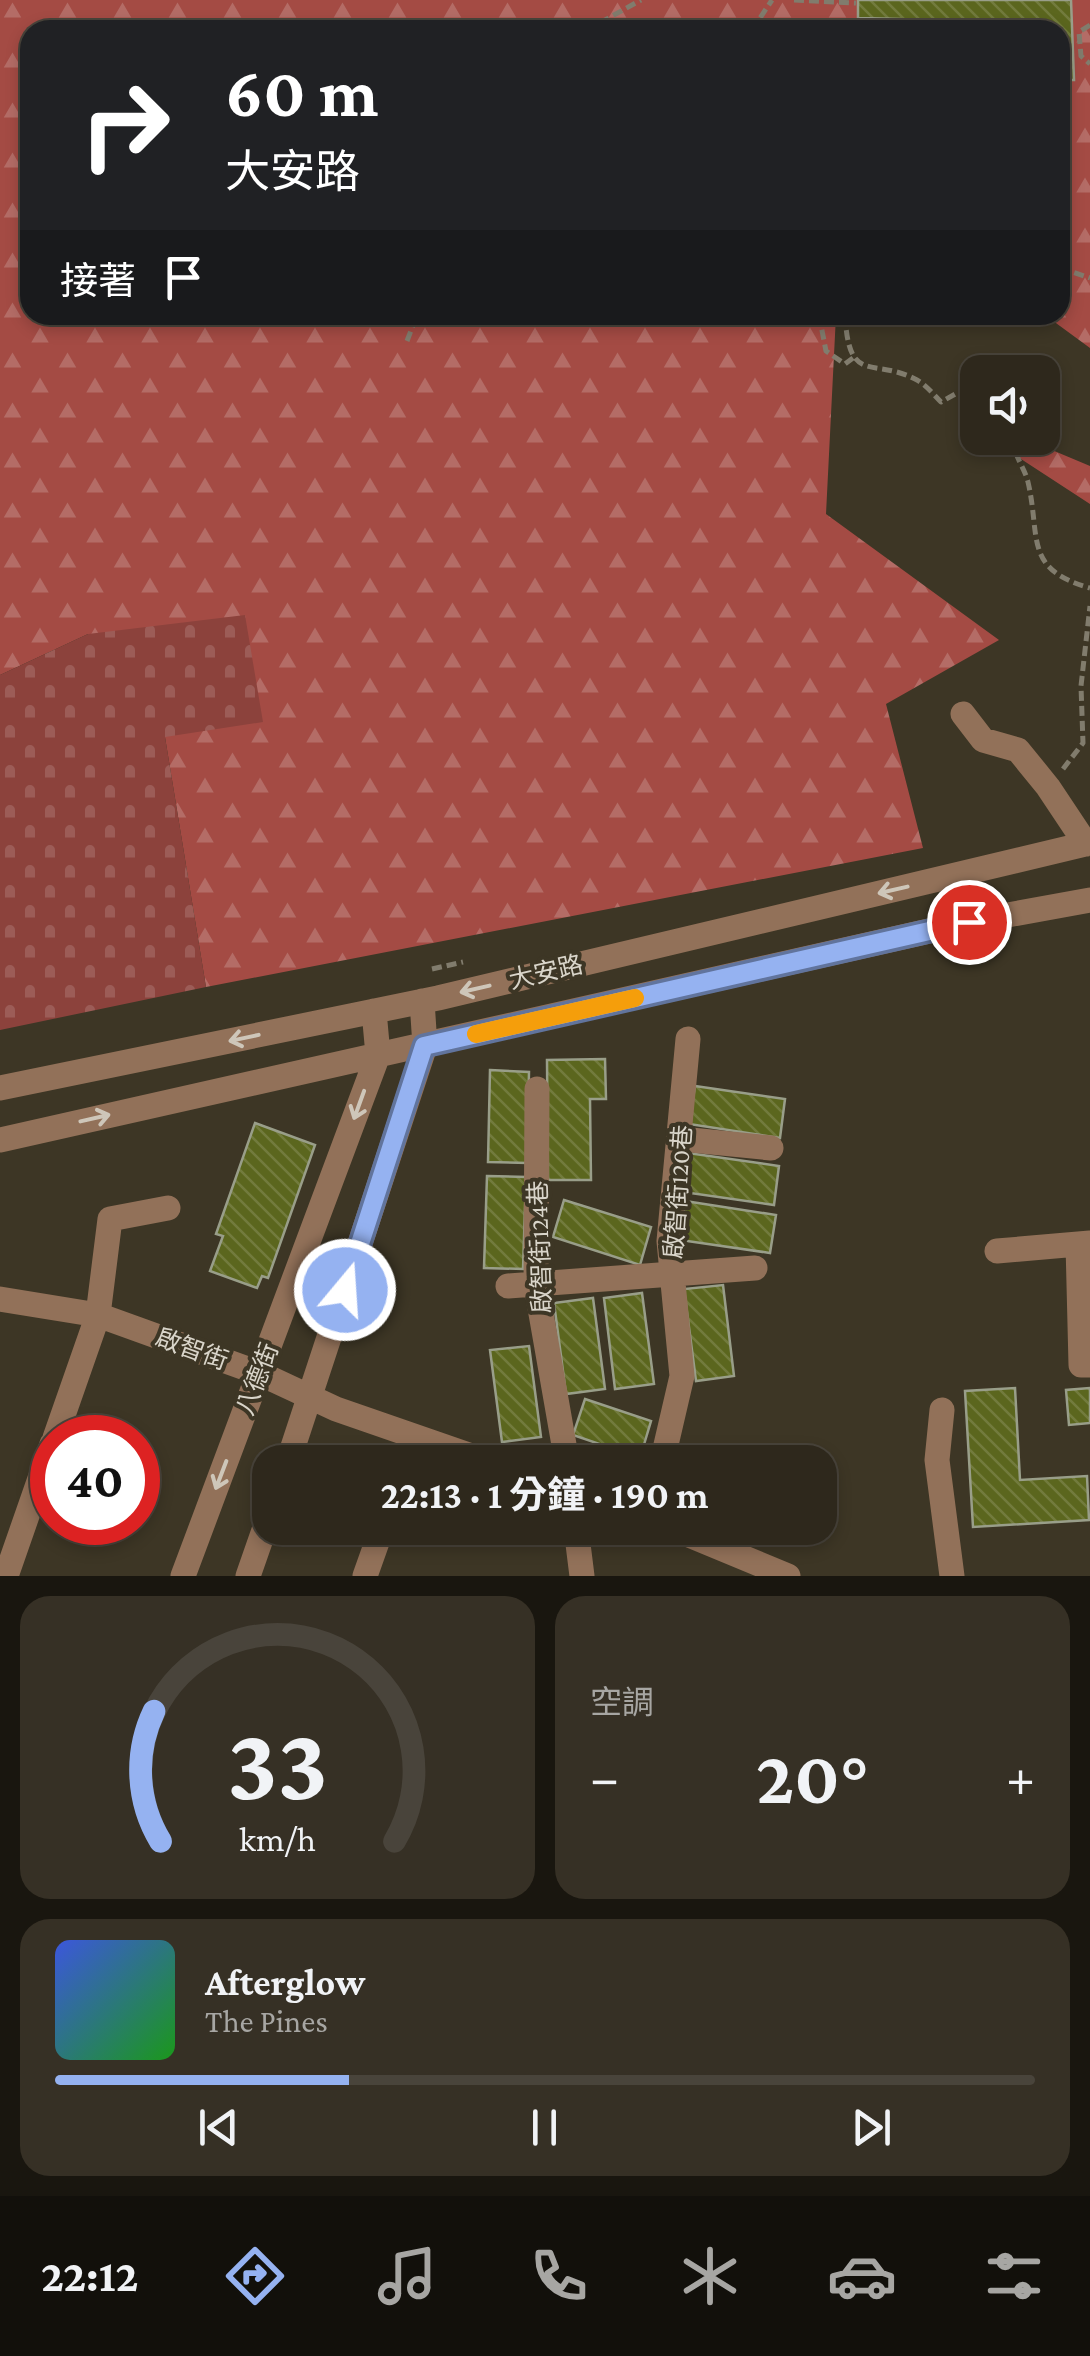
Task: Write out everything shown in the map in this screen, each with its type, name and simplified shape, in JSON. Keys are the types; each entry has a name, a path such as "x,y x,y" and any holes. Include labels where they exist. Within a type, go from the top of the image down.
{"street":[{"path":"963,714 983,740 1018,750 1088,843"},
{"name":"大安路","path":"0,1088 374,1012 1088,843"},
{"name":"大安路","path":"0,1140 969,922 1090,900"},
{"path":"294,1445 424,1046 422,1001"},
{"name":"八德街","path":"183,1576 378,1055 374,1012"},
{"name":"啟智街120巷","path":"666,1445 682,1376 669,1240 688,1039"},
{"name":"啟智街124巷","path":"537,1089 536,1285 564,1445"},
{"path":"681,1139 771,1148"},
{"path":"63,1415 98,1315 110,1219 168,1208"},
{"path":"997,1250 1084,1244 1081,1365 1090,1365"},
{"path":"508,1286 755,1268"},
{"name":"啟智街","path":"0,1299 98,1315 259,1373 310,1397 437,1445"},
{"path":"942,1410 937,1460 952,1576"},
{"path":"410,1445 413,1437"},
{"path":"6,1576 30,1508"},
{"path":"248,1576 259,1545"},
{"path":"365,1576 376,1545"},
{"path":"578,1545 582,1576"},
{"path":"713,1545 788,1576"}],"path":[{"path":"605,20 641,0"},
{"path":"794,0 856,3"},
{"path":"1090,25 1079,32 1081,56 1090,64"},
{"path":"407,341 413,325"},
{"path":"821,325 826,351 845,364 853,358"},
{"path":"845,325 853,358 868,369 892,371 920,381 941,402 960,393"},
{"path":"1015,455 1028,480 1032,521 1044,566 1062,580 1090,588"},
{"path":"1048,787 1083,743 1081,686 1090,606"}],"green space":[{"path":"0,0 1090,0 1090,348 1059,325 1070,325 1070,20 20,20 20,325 835,325 826,514 999,640 886,704 923,848 206,987 165,737 88,634 0,675"},
{"path":"1060,453 1090,466 1090,504 1015,455"},
{"path":"245,615 263,722 165,737 206,987 0,1030 0,675 88,634"}],"building":[{"path":"858,0 1071,0 1074,80 1070,80 1070,20 858,18"},
{"path":"605,1059 606,1099 590,1099 591,1180 548,1180 547,1060"},
{"path":"490,1070 529,1072 527,1163 488,1162"},
{"path":"695,1086 785,1099 780,1138 689,1124"},
{"path":"255,1123 315,1145 268,1278 262,1276 257,1288 210,1271 223,1236 216,1234"},
{"path":"688,1153 779,1166 774,1205 683,1192"},
{"path":"487,1176 526,1177 523,1269 484,1268"},
{"path":"564,1200 651,1227 640,1265 553,1237"},
{"path":"685,1201 776,1215 770,1253 680,1240"},
{"path":"723,1285 734,1376 696,1381 684,1289"},
{"path":"642,1293 654,1384 615,1389 604,1298"},
{"path":"593,1298 605,1389 566,1394 554,1303"},
{"path":"529,1346 541,1437 502,1442 490,1350"},
{"path":"1015,1388 1020,1480 1087,1476 1089,1520 973,1527 965,1391"},
{"path":"1090,1388 1090,1423 1069,1425 1066,1390"},
{"path":"585,1399 651,1421 644,1445 602,1445 573,1435"}],"slow traffic":[{"path":"476,1034 635,998"}],"route":[{"path":"345,1290 424,1046 969,922"}]}
